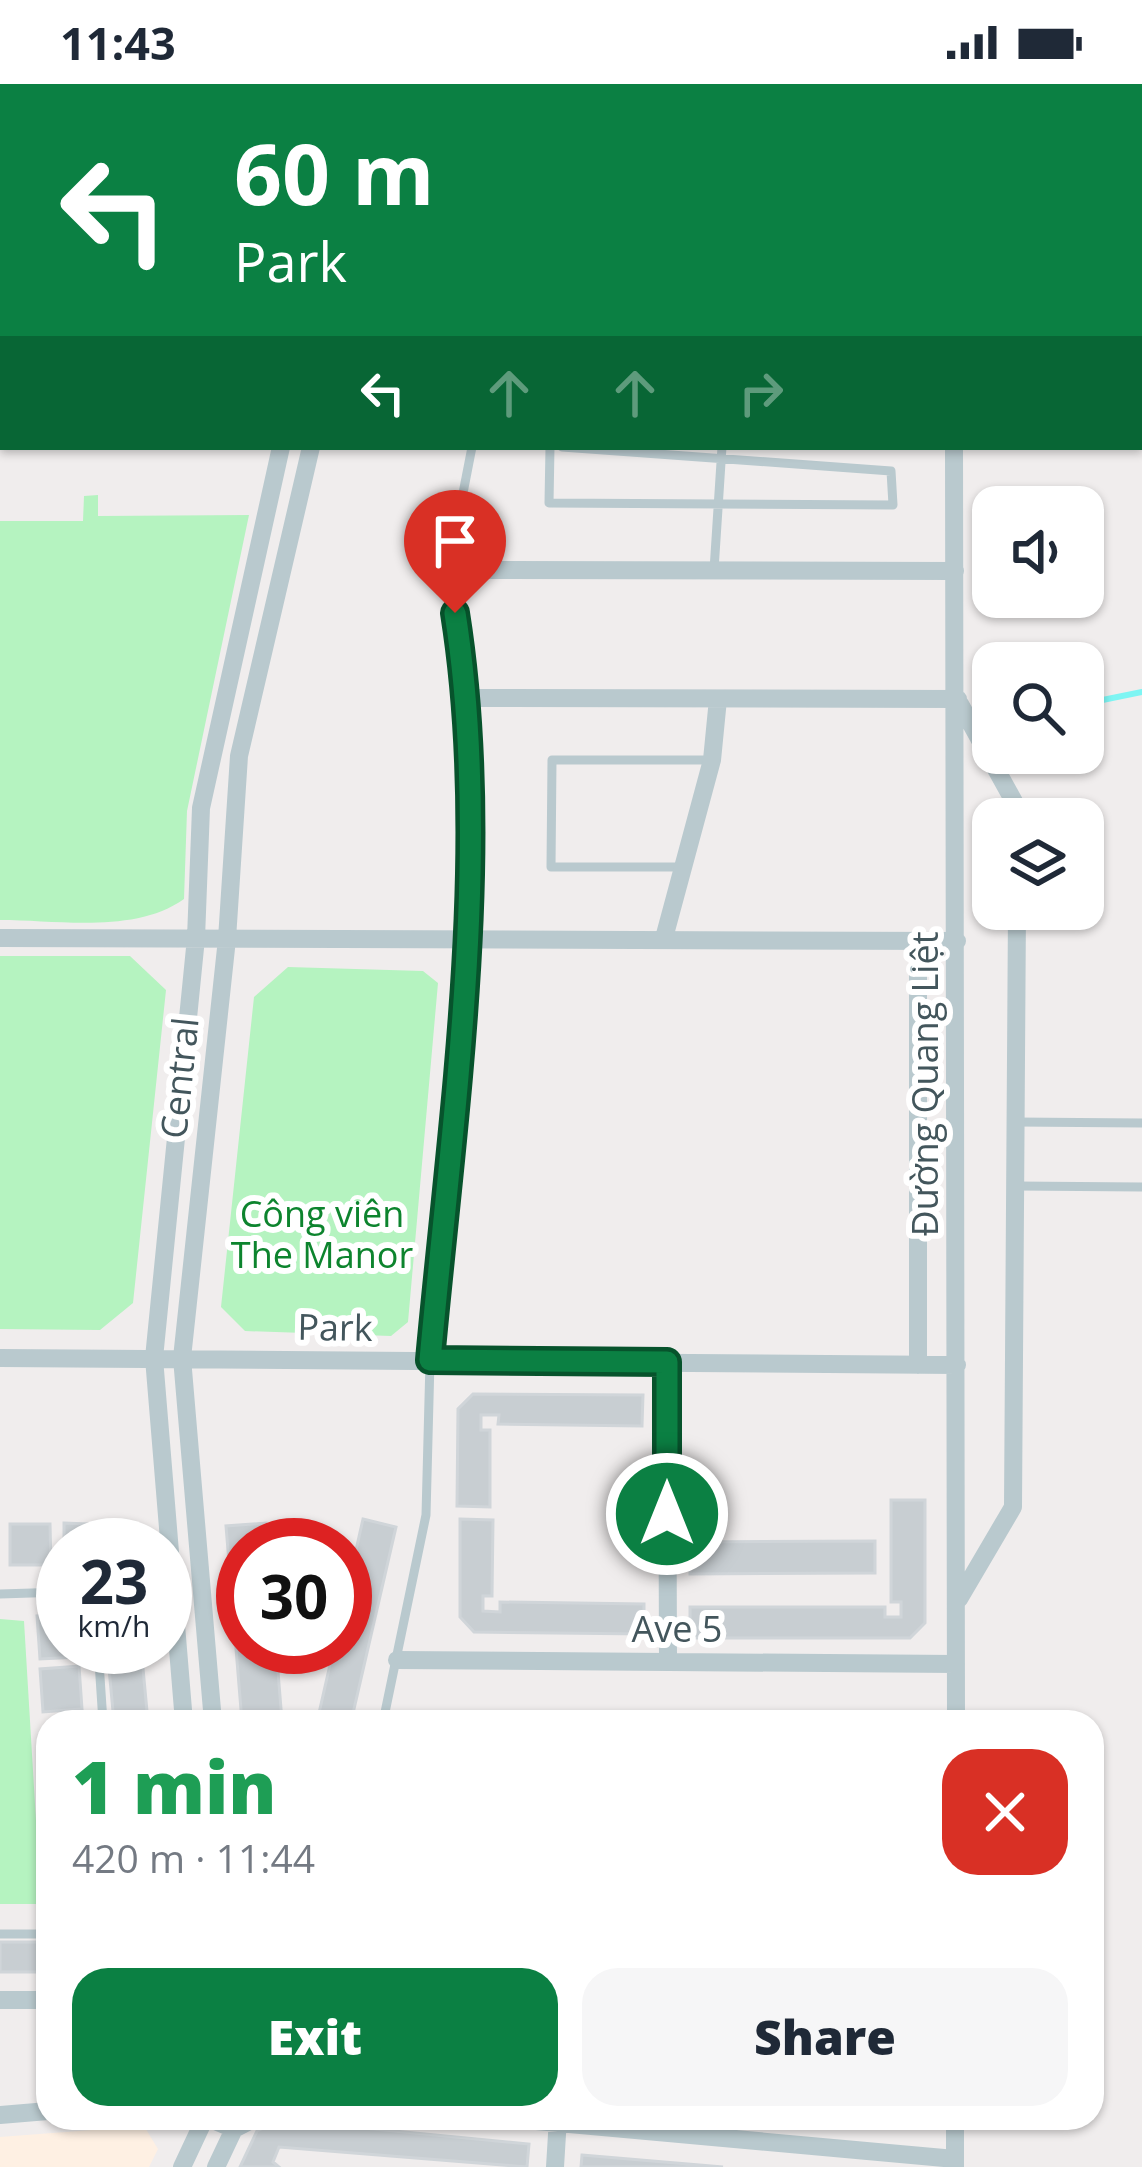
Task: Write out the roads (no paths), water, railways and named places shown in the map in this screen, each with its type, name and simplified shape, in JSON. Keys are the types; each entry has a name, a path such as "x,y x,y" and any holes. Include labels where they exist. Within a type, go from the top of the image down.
{"street":[{"name":"Central","path":"183,1710 154,1358 196,938 201,808 280,450"},
{"name":"Central","path":"212,1710 182,1358 227,939 239,755 310,450"},
{"name":"Đường Quang Liệt","path":"954,450 956,1710"},
{"path":"448,570 955,571"},
{"path":"468,698 958,700 1012,798"},
{"path":"664,938 679,867 712,760 718,699"},
{"path":"957,1604 1012,1508 1017,930"},
{"path":"0,938 957,940"},
{"path":"918,940 919,1364"},
{"name":"Park","path":"0,1358 957,1365"},
{"path":"667,1362 668,1660"},
{"name":"Ave 5","path":"398,1660 956,1664"},
{"path":"0,2000 36,2000"},
{"path":"0,2114 36,2112"},
{"path":"182,2167 201,2130"},
{"path":"216,2167 234,2130"},
{"path":"555,2167 557,2130"},
{"path":"650,2130 955,2163 955,2130"}],"lane":[{"path":"386,1710 426,1515 430,1360 466,937 468,698 448,570 471,450"},
{"path":"550,450 549,503 892,505 891,471 721,453 642,450"},
{"path":"714,570 721,453"},
{"path":"679,867 551,867 552,760 712,760"},
{"path":"1015,1122 1142,1123"},
{"path":"1015,1186 1142,1187"},
{"path":"0,1594 36,1593"},
{"path":"100,1674 102,1710"},
{"path":"0,1934 36,1934"}],"waterway":[{"path":"1104,700 1142,692"}],"park label":[{"name":"Công viên The Manor","path":"322,1234"}]}
